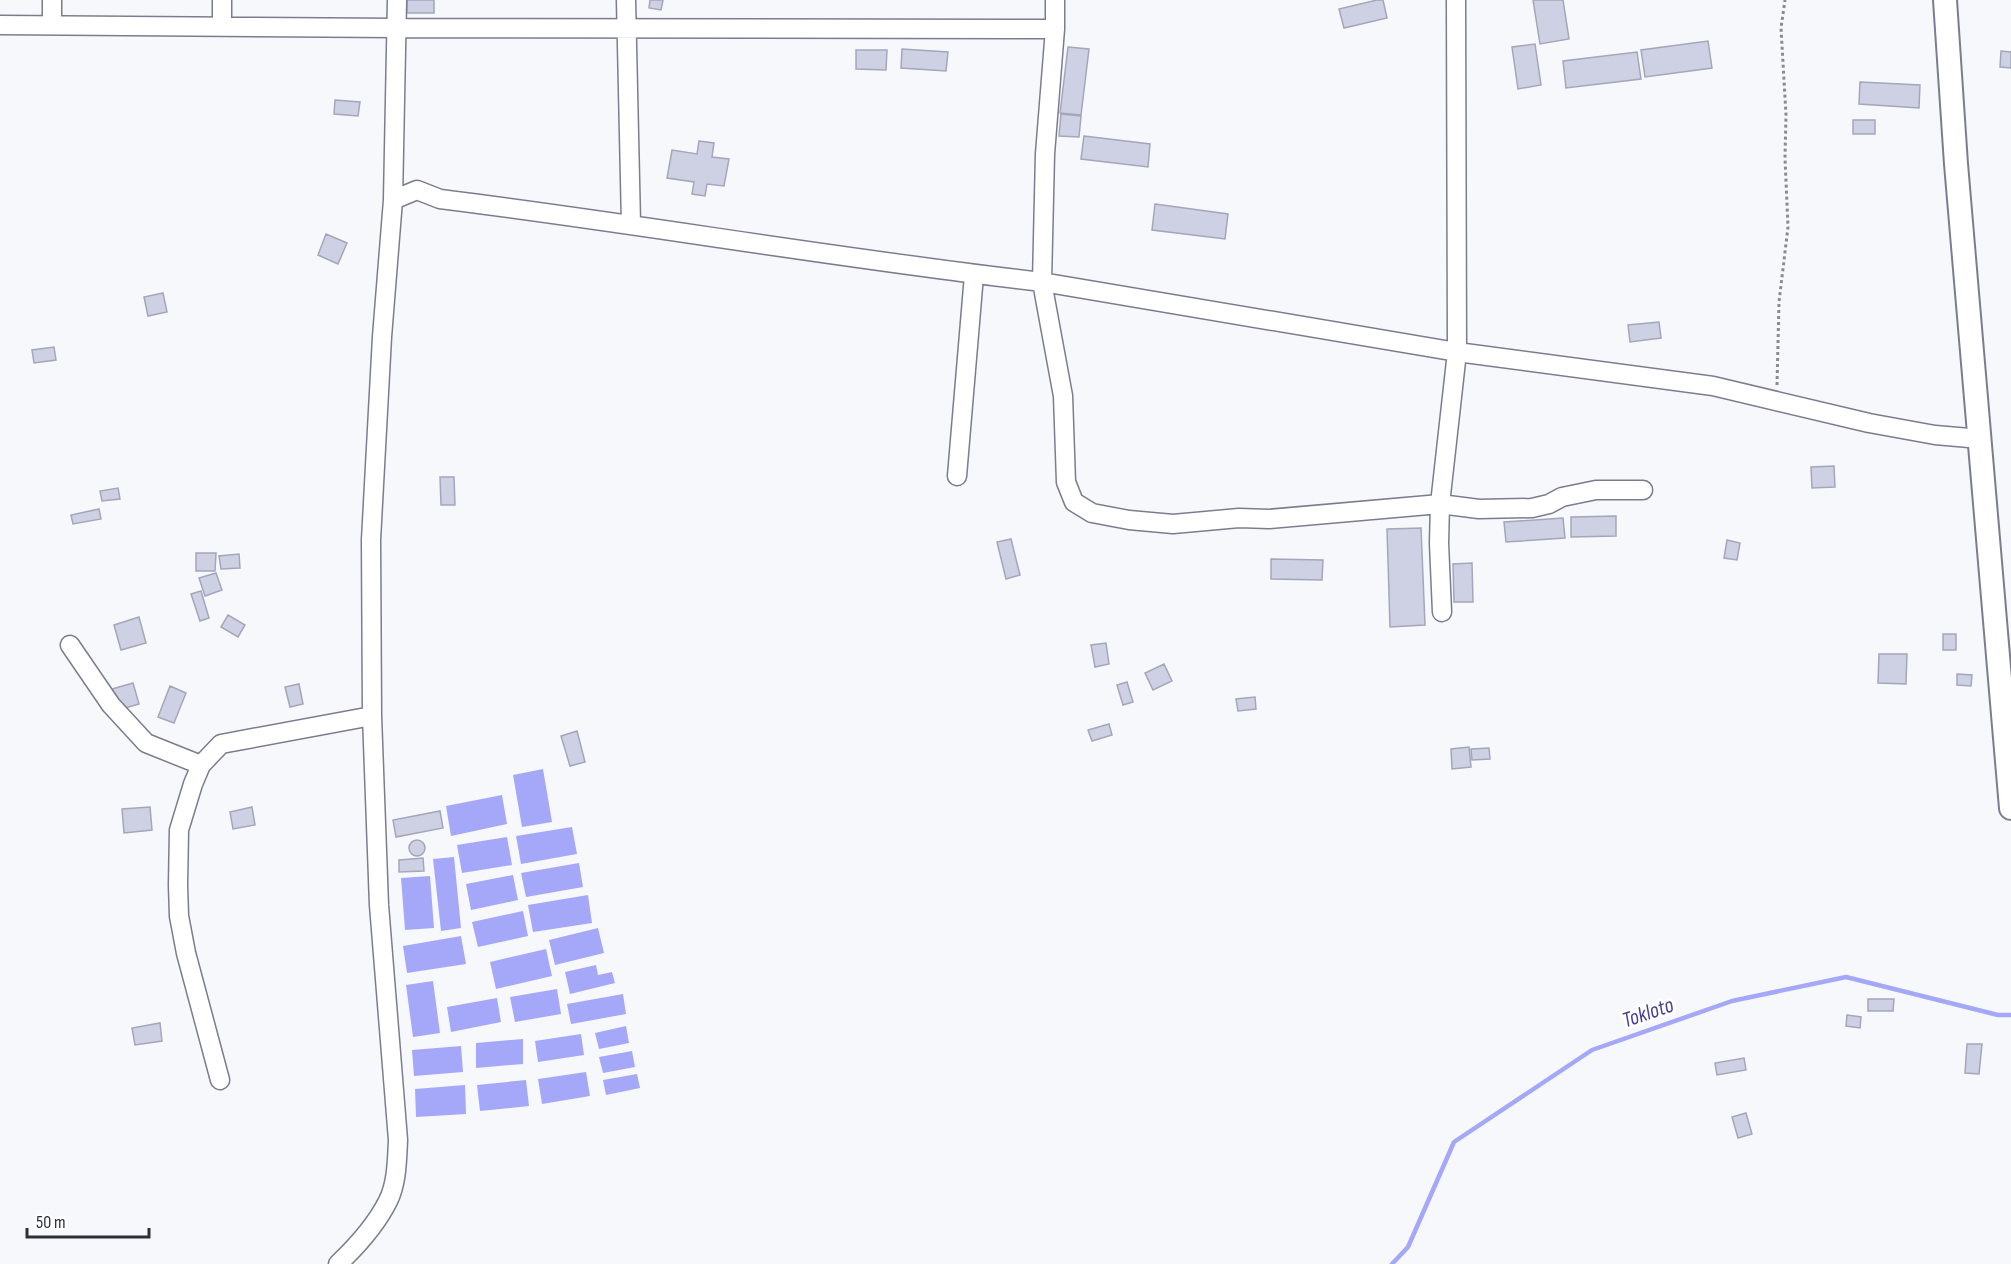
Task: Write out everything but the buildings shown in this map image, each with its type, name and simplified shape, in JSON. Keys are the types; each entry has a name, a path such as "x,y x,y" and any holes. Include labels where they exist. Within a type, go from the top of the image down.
{"main road":[{"path":"1945,0 1956,164 2011,808"}],"street":[{"path":"52,0 52,24"},
{"path":"222,0 222,26"},
{"path":"338,1264 366,1234 389,1200 396,1173 398,1140 379,905 372,716 371,540 382,337 393,200 397,0"},
{"path":"626,0 631,224"},
{"path":"1055,0 1046,154 1042,282 1063,396 1066,483 1074,502 1092,513 1129,520 1173,524 1239,518 1269,519 1440,504 1479,509 1532,508 1562,497 1596,490 1643,490"},
{"path":"1442,612 1440,504 1457,352 1456,0"},
{"path":"0,25 1055,29"},
{"path":"393,200 417,190 440,199 1042,282 1457,352 1713,386 1891,428 1981,439"},
{"path":"957,476 974,274"},
{"path":"70,645 111,705 146,743 201,765"},
{"path":"220,1080 186,953 179,916 179,830 193,784 201,765 221,744 372,716"}],"path":[{"path":"1776,402 1779,302 1788,227 1781,28 1785,0"}],"water":[{"path":"543,769 552,822 522,827 513,775"},
{"path":"502,795 507,824 451,836 446,806"},
{"path":"572,827 577,854 521,864 516,836"},
{"path":"507,837 512,865 462,873 457,845"},
{"path":"454,857 461,928 441,931 433,859"},
{"path":"579,863 583,887 526,897 521,873"},
{"path":"513,875 518,900 471,910 466,884"},
{"path":"430,876 434,928 405,930 401,878"},
{"path":"588,895 592,923 533,932 528,905"},
{"path":"523,911 528,936 478,947 472,922"},
{"path":"598,928 604,953 555,965 549,940"},
{"path":"461,936 466,964 407,973 403,946"},
{"path":"546,949 552,976 496,989 490,962"},
{"path":"596,965 598,975 612,972 615,983 570,994 565,972"},
{"path":"433,981 440,1033 413,1037 406,985"},
{"path":"557,989 561,1014 515,1022 510,997"},
{"path":"623,994 626,1014 571,1024 567,1004"},
{"path":"497,998 501,1022 451,1032 447,1007"},
{"path":"626,1026 629,1043 599,1049 595,1033"},
{"path":"581,1034 584,1055 538,1062 535,1041"},
{"path":"523,1039 523,1064 476,1068 476,1043"},
{"path":"461,1046 463,1072 414,1076 412,1050"},
{"path":"632,1051 635,1067 603,1073 599,1057"},
{"path":"586,1072 590,1096 542,1104 538,1079"},
{"path":"637,1074 640,1088 606,1095 603,1080"},
{"path":"526,1080 529,1106 480,1111 477,1085"},
{"path":"465,1085 466,1114 416,1117 415,1089"}],"waterway":[{"name":"Tokloto","path":"1392,1264 1408,1247 1454,1142 1592,1050 1732,1001 1846,977 1998,1015 2011,1015"}]}
